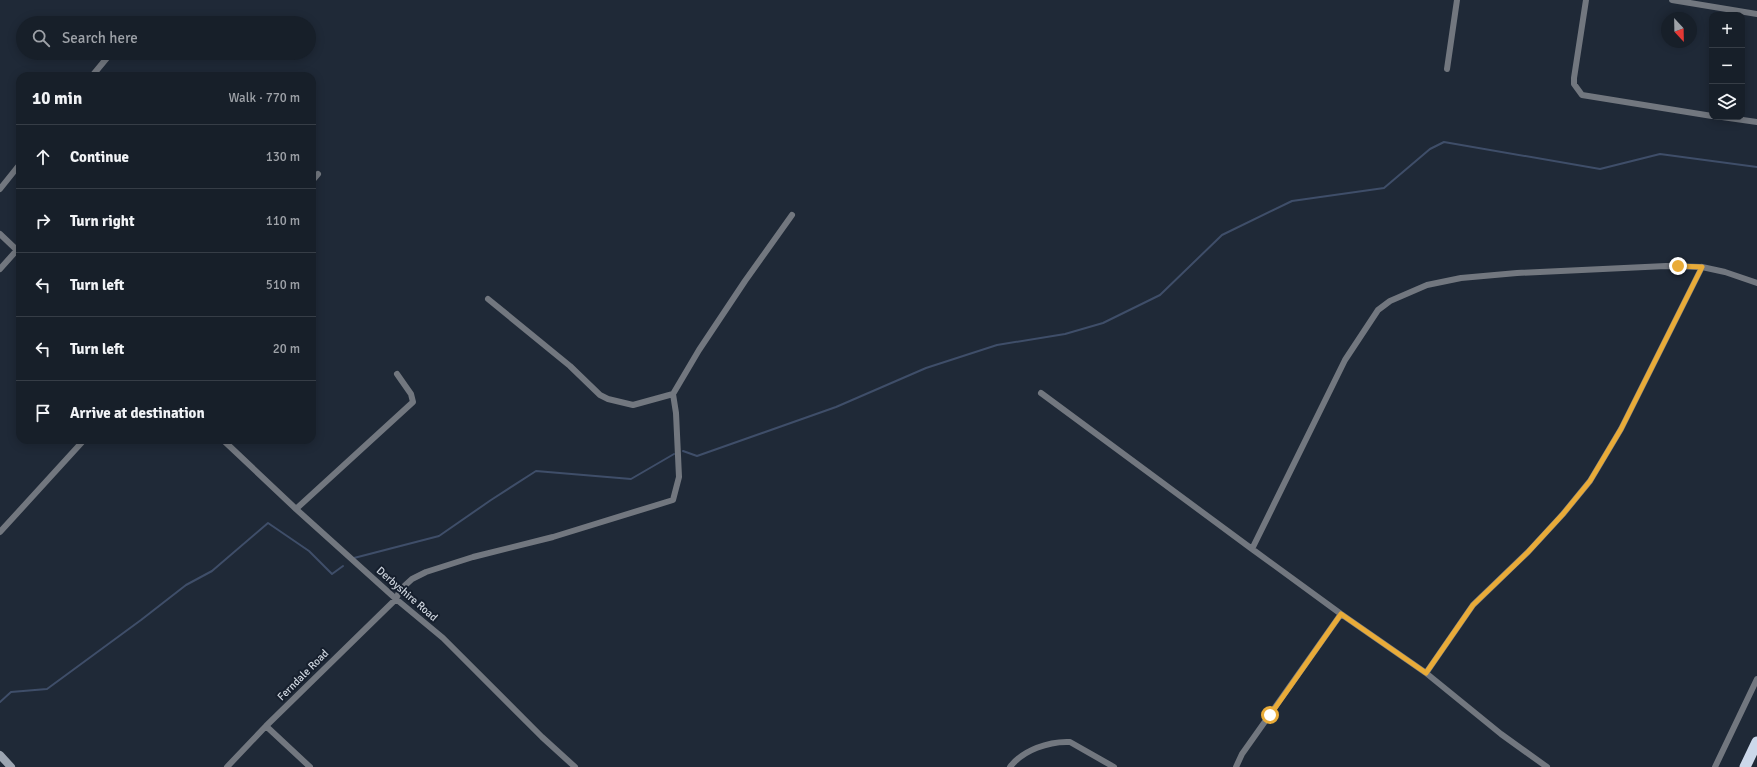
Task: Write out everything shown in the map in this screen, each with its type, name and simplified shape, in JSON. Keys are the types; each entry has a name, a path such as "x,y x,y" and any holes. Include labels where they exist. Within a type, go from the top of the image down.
{"highway":[{"path":"1745,767 1757,742"}],"main road":[{"path":"0,755 11,767"}],"street":[{"path":"1447,68 1457,0"},
{"path":"1586,0 1574,78 1574,84 1582,95 1709,116"},
{"path":"1672,0 1757,14"},
{"path":"95,72 105,60"},
{"path":"1743,120 1757,122"},
{"path":"0,189 16,169"},
{"path":"488,299 570,366 600,395 608,399 633,405 673,394 707,337 792,216"},
{"path":"0,234 16,250"},
{"path":"0,269 16,254"},
{"path":"1252,549 1344,360 1378,310 1390,301 1427,285 1461,278 1517,273 1666,266 1702,267 1725,272 1757,284"},
{"path":"1426,673 1473,605 1528,552 1563,514 1590,481 1621,429 1702,267"},
{"path":"296,510 413,402 411,394 397,374"},
{"path":"1041,393 1341,614 1426,673 1501,734 1547,767"},
{"name":"Ferndale Road","path":"227,767 266,726 396,599 400,590 412,579 426,572 473,557 553,537 673,500 679,477 676,413 673,394"},
{"path":"0,532 80,444"},
{"name":"Derbyshire Road","path":"226,444 296,510 396,599 443,638 542,737 575,767"},
{"path":"1236,767 1242,754 1341,614"},
{"path":"1715,767 1757,679"},
{"path":"266,726 310,767"},
{"path":"1010,767 1015,761 1026,753 1040,747 1070,742 1114,767"}],"waterway":[{"path":"683,451 697,456 836,407 926,368 997,345 1065,334 1103,323 1160,295 1222,235 1292,201 1384,188 1430,149 1444,142 1600,169 1660,154 1757,167"},
{"path":"354,558 439,536 536,471 631,479 674,454"},
{"path":"0,702 11,692 47,689 186,585 212,571 268,523 309,551 332,574 343,566"}],"route":[{"path":"1270,715 1341,614 1426,673 1473,605 1528,552 1563,514 1590,481 1621,429 1646,376 1702,267 1678,266"}]}
